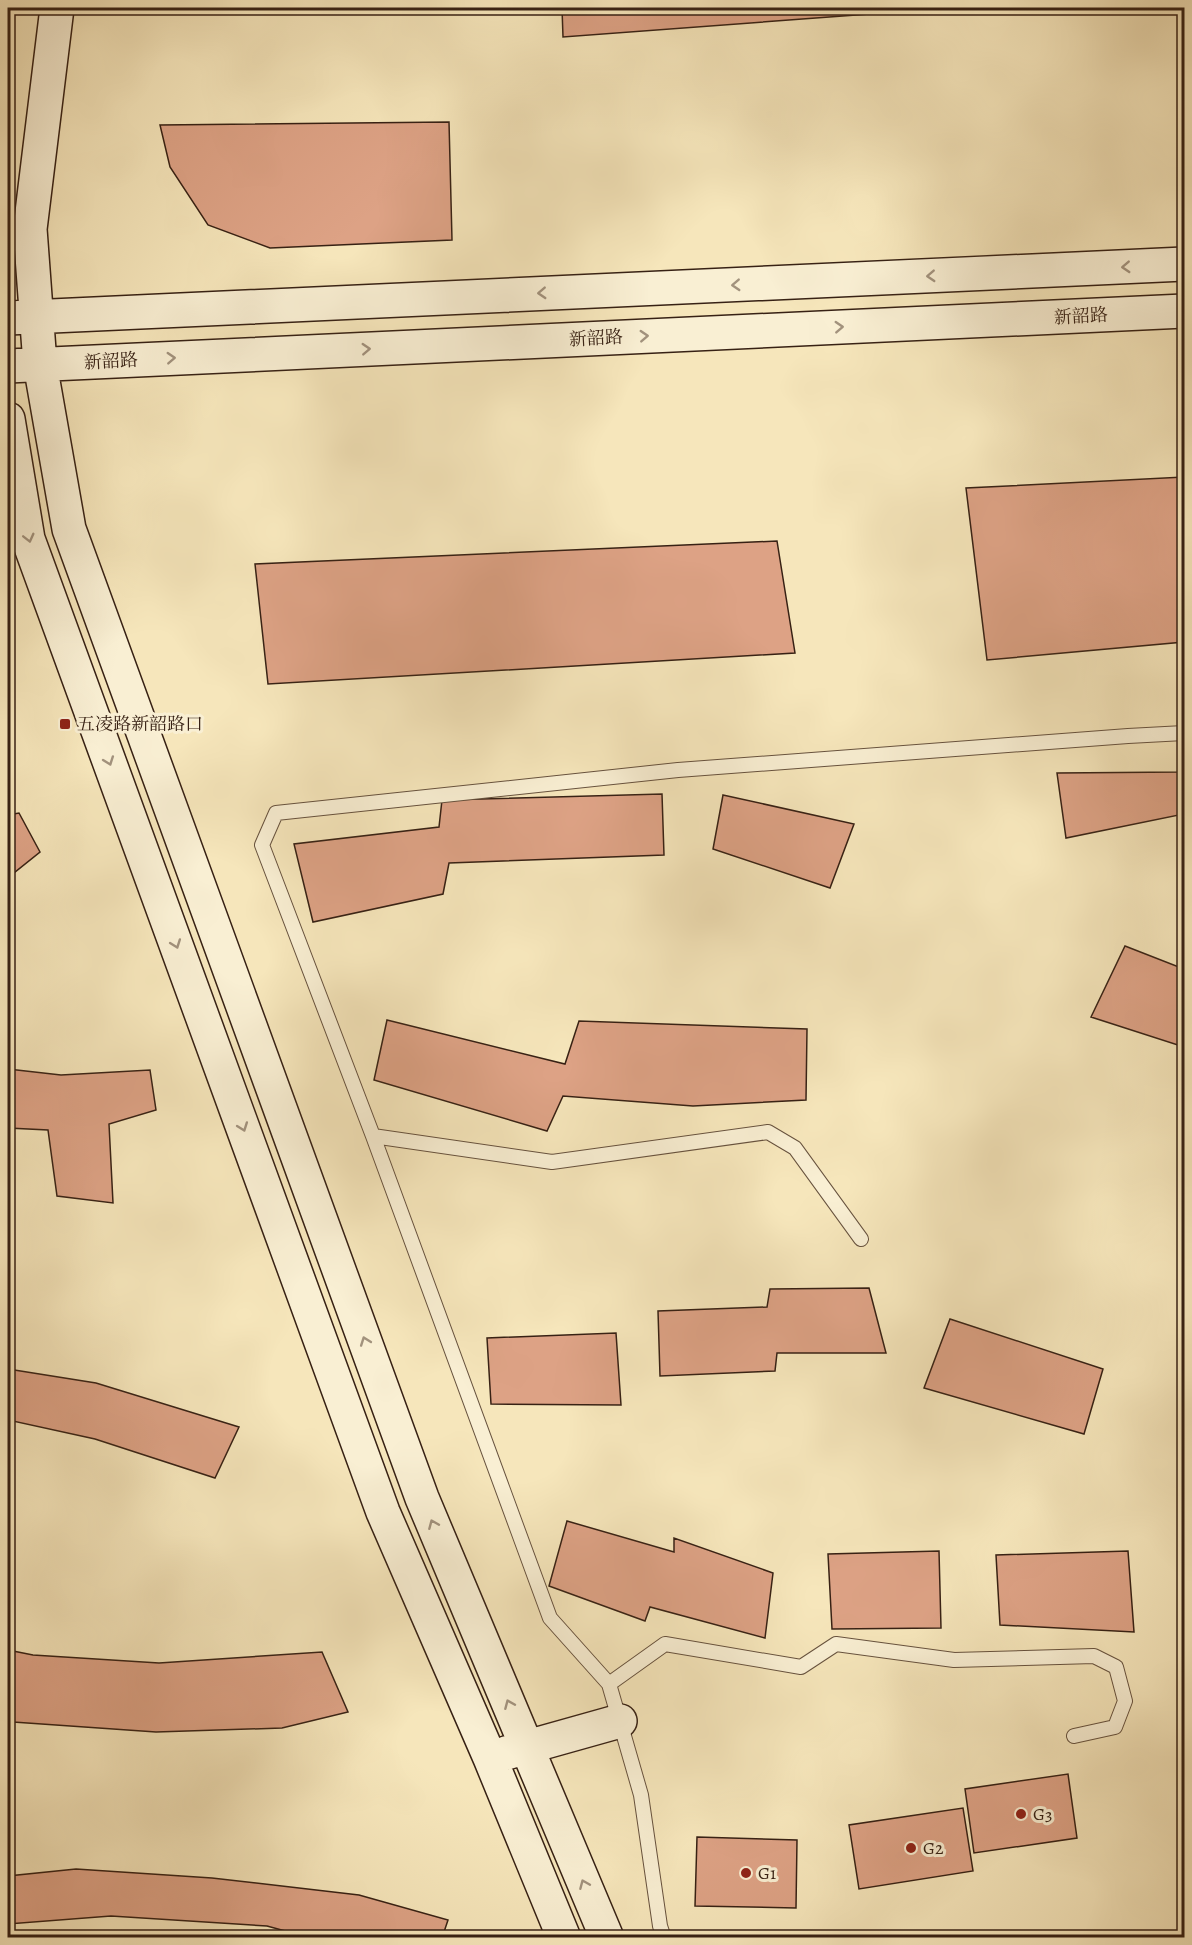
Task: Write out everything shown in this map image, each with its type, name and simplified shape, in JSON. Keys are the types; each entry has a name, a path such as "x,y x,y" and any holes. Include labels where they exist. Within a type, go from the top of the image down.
{"street":[{"path":"57,8 30,229 22,317 40,364 69,529 422,1498 607,1938"},
{"path":"22,317 1185,264"},
{"name":"新韶路","path":"8,366 1185,311"},
{"path":"8,419 28,539 383,1512 490,1758 564,1938"},
{"path":"490,1758 620,1721"}],"lane":[{"path":"664,1938 660,1926 641,1795 609,1684 550,1618 373,1136 262,845 276,813 678,770 1185,733"},
{"path":"373,1136 552,1162 768,1132 795,1148 861,1239"},
{"path":"609,1684 665,1644 801,1667 836,1644 954,1660 1094,1656 1116,1667 1125,1701 1115,1727 1074,1736"}],"building":[{"path":"562,8 923,8 923,10 563,37"},
{"path":"449,122 452,240 270,248 208,225 170,167 160,125"},
{"path":"1184,477 1184,642 987,660 966,488"},
{"path":"777,541 795,653 268,684 255,564"},
{"path":"1184,768 1184,814 1066,838 1057,773 1181,772"},
{"path":"662,794 664,855 449,863 443,894 313,922 294,844 439,827 442,800"},
{"path":"723,795 854,824 830,888 713,849"},
{"path":"19,813 40,852 9,877 8,886 8,815"},
{"path":"1125,946 1184,969 1184,1047 1091,1017"},
{"path":"387,1020 565,1064 579,1021 807,1029 806,1100 693,1106 563,1096 547,1131 374,1080"},
{"path":"8,1069 61,1075 150,1070 156,1110 109,1124 113,1203 57,1196 48,1130 8,1128"},
{"path":"869,1288 886,1353 777,1353 775,1371 660,1376 658,1311 767,1307 770,1289"},
{"path":"950,1319 1103,1369 1084,1434 924,1388"},
{"path":"616,1333 621,1405 491,1404 487,1338"},
{"path":"8,1369 96,1383 239,1427 215,1478 95,1439 8,1420"},
{"path":"567,1521 674,1552 674,1538 773,1573 765,1638 650,1607 645,1621 549,1586"},
{"path":"939,1551 941,1628 832,1629 828,1554"},
{"path":"1128,1551 1134,1632 1000,1625 996,1555"},
{"path":"8,1650 33,1655 159,1663 322,1652 348,1712 282,1728 156,1732 13,1722 8,1721"},
{"name":"G3","path":"1068,1774 1077,1838 974,1853 965,1789"},
{"name":"G2","path":"963,1808 973,1871 859,1889 849,1825"},
{"name":"G1","path":"697,1837 797,1840 796,1908 695,1906"},
{"path":"76,1869 212,1878 359,1895 448,1920 442,1938 311,1938 267,1926 111,1916 8,1924 8,1876"}],"place":[{"name":"五凌路新韶路口","path":"65,724"},
{"name":"G3","path":"1021,1814"},
{"name":"G2","path":"911,1848"},
{"name":"G1","path":"746,1873"}]}
